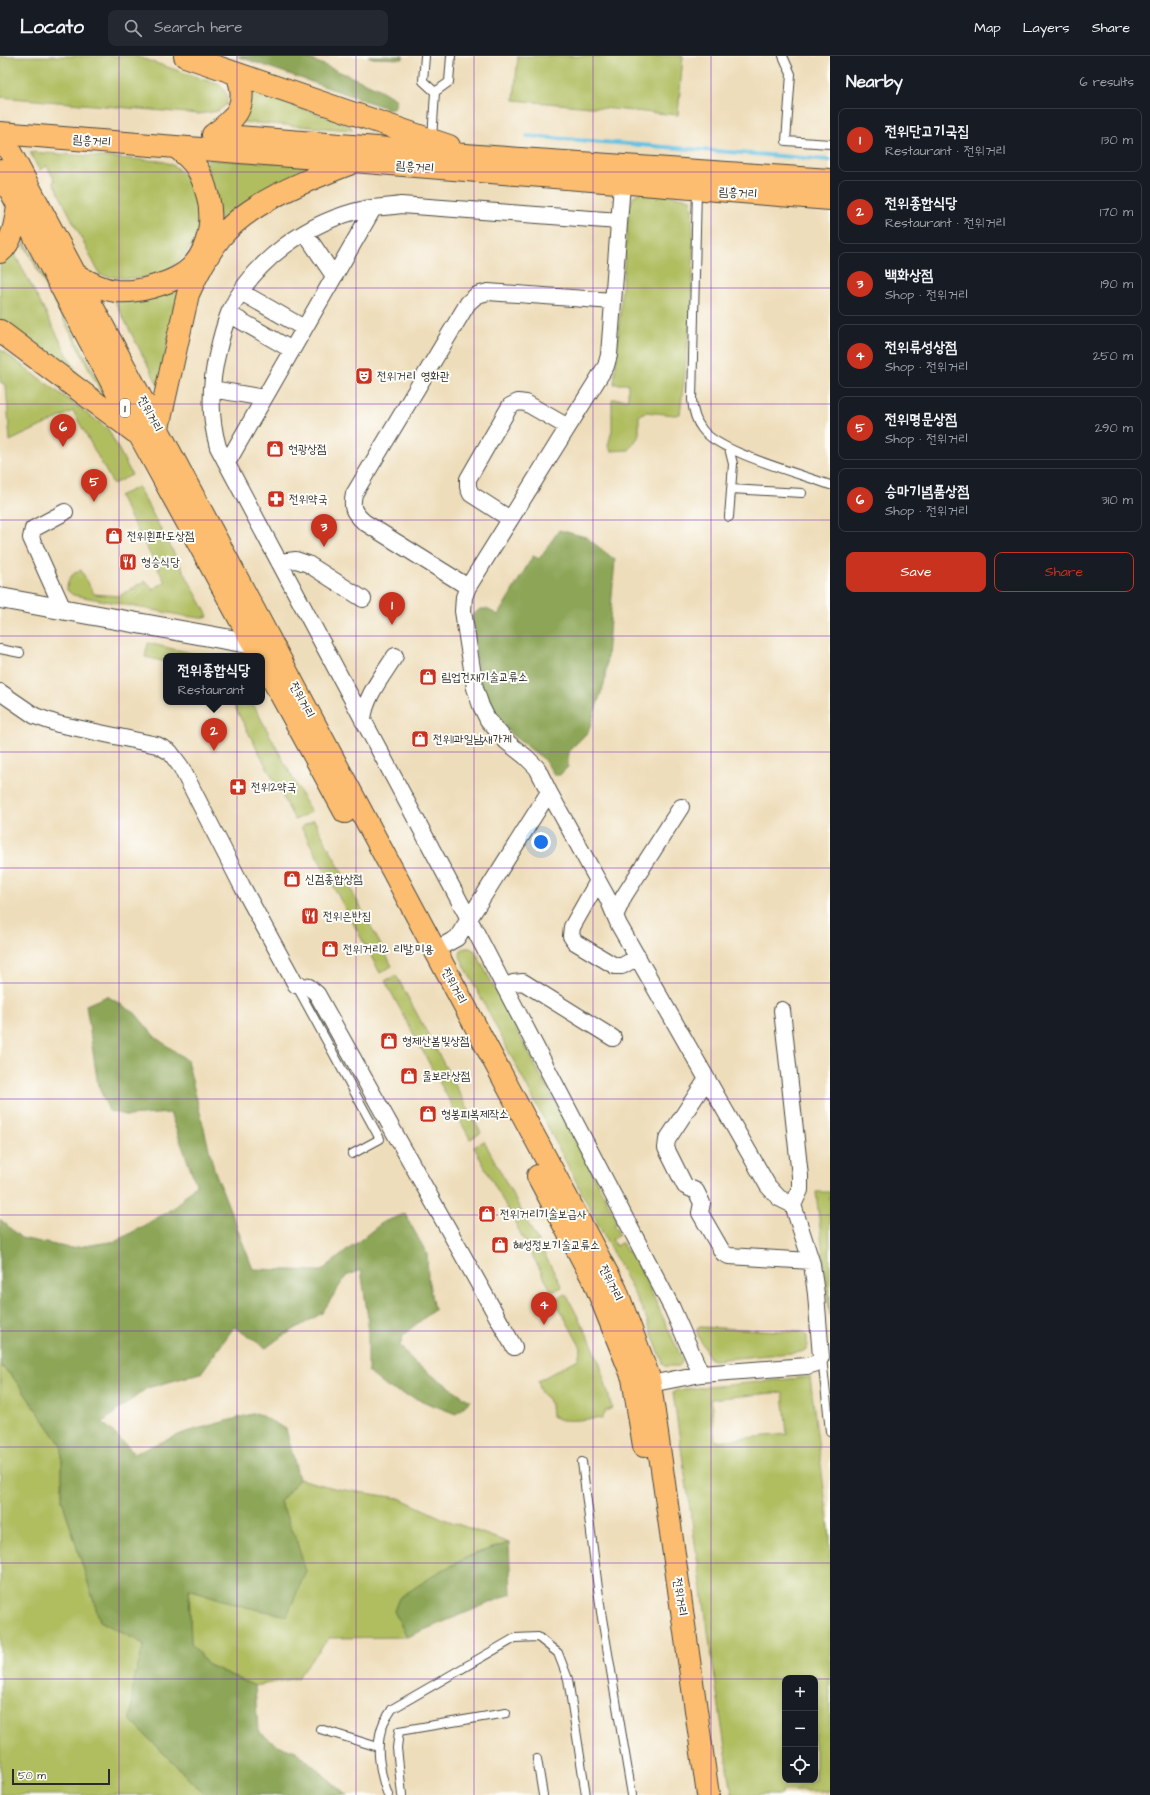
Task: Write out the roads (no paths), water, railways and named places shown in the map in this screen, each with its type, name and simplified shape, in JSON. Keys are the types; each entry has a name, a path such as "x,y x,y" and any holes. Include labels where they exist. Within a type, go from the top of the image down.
{"main road":[{"path":"185,56 478,156"},
{"path":"213,135 229,124 236,115 241,104 241,84 237,74"},
{"name":"림흥거리","path":"0,118 478,156 697,180 830,199"},
{"name":"림흥거리","path":"0,133 622,184 697,180 830,180"},
{"name":"1","path":"0,133 8,167"},
{"path":"76,275 97,287 117,291 145,288 165,283 179,277 194,264 202,253 210,228 209,204 199,170 192,160 176,147"},
{"path":"0,331 148,431 188,294 196,274 221,237 244,216 270,199 317,176 354,162"},
{"name":"전위거리","path":"8,167 18,205 148,431 435,950 616,1290 650,1384 708,1795"},
{"name":"전위거리","path":"8,167 76,275 148,431 258,653"},
{"path":"0,252 5,248 12,233 18,205"},
{"name":"전위거리","path":"265,666 381,878 594,1281 633,1378 683,1698 696,1795"}],"street":[{"path":"622,184 609,355 606,366 468,586 464,597 464,611 475,688 481,706 488,720 507,742 537,768 598,881 615,916 768,1186 779,1198 793,1205"},
{"path":"619,221 401,206 365,209 329,220 305,233 271,256 248,281 241,292 229,314 222,332 215,361 211,413 218,448 469,919 672,1308 701,1374"},
{"path":"227,463 373,208"},
{"path":"305,233 334,276"},
{"path":"241,292 304,328"},
{"path":"468,586 364,522 355,514 352,504 354,494 468,303 477,295 488,292 613,301"},
{"path":"229,314 292,350"},
{"path":"212,389 264,398"},
{"path":"510,518 471,494 468,487 468,479 510,406 518,402 526,403 568,427"},
{"path":"63,610 31,538 33,529 65,512"},
{"path":"279,562 296,560 308,564 363,599"},
{"path":"0,598 63,610 258,653"},
{"path":"363,721 363,712 366,704 395,656"},
{"path":"0,692 35,716 58,724 157,745 170,752 182,767 242,886 296,985 309,987 317,994 514,1347"},
{"path":"435,950 457,938 549,792"},
{"path":"615,916 624,896 681,807"},
{"path":"598,881 572,927 571,936 574,942 615,966 622,966 638,957"},
{"path":"505,988 513,983 523,982 613,1038"},
{"path":"650,1384 701,1374 807,1366 817,1363 821,1357 816,1294 811,1261 793,1205 800,1190 800,1176 782,1010"},
{"path":"707,1079 667,1140 666,1148 685,1186 696,1191 702,1203 700,1213 723,1253 729,1256 811,1261"}],"lane":[{"path":"426,56 423,81 435,92"},
{"path":"435,92 449,82 451,56"},
{"path":"783,56 791,74 786,141 830,144"},
{"path":"432,140 435,92"},
{"path":"697,180 692,400 694,414 702,430 718,443 830,485"},
{"path":"729,448 733,464 729,517"},
{"path":"731,489 802,493"},
{"path":"0,649 20,653"},
{"path":"296,985 380,1138 352,1154"},
{"path":"821,1357 830,1431"},
{"path":"582,1462 601,1612 632,1795"},
{"path":"388,1795 382,1779 378,1747 383,1722 392,1709 515,1638 538,1637 558,1653 568,1679 586,1795"},
{"path":"402,1795 397,1748 399,1731 506,1713"},
{"path":"320,1730 378,1747"},
{"path":"537,1759 543,1795"}],"waterway":[{"path":"527,136 830,160"}],"place":[{"name":"전위거리 영화관","path":"364,376"},
{"name":"승마기념품상점","path":"63,447"},
{"name":"현광상점","path":"275,449"},
{"name":"전위약국","path":"276,499"},
{"name":"전위명문상점","path":"94,502"},
{"name":"전위흰파도상점","path":"114,536"},
{"name":"백화상점","path":"324,547"},
{"name":"형승식당","path":"128,562"},
{"name":"전위단고기국집","path":"392,625"},
{"name":"림업건재기술교류소","path":"428,677"},
{"name":"전위1과일남새가게","path":"420,739"},
{"name":"전위종합식당","path":"214,751"},
{"name":"전위2약국","path":"238,787"},
{"name":"신검종합상점","path":"292,879"},
{"name":"전위은반집","path":"310,916"},
{"name":"전위거리2 리발,미용","path":"330,949"},
{"name":"형제산봄빛상점","path":"389,1041"},
{"name":"물보라상점","path":"409,1076"},
{"name":"형봉피복제작소","path":"428,1114"},
{"name":"전위거리기술보급사","path":"487,1214"},
{"name":"혜성정보기술교류소","path":"500,1245"},
{"name":"전위류성상점","path":"544,1325"}]}
